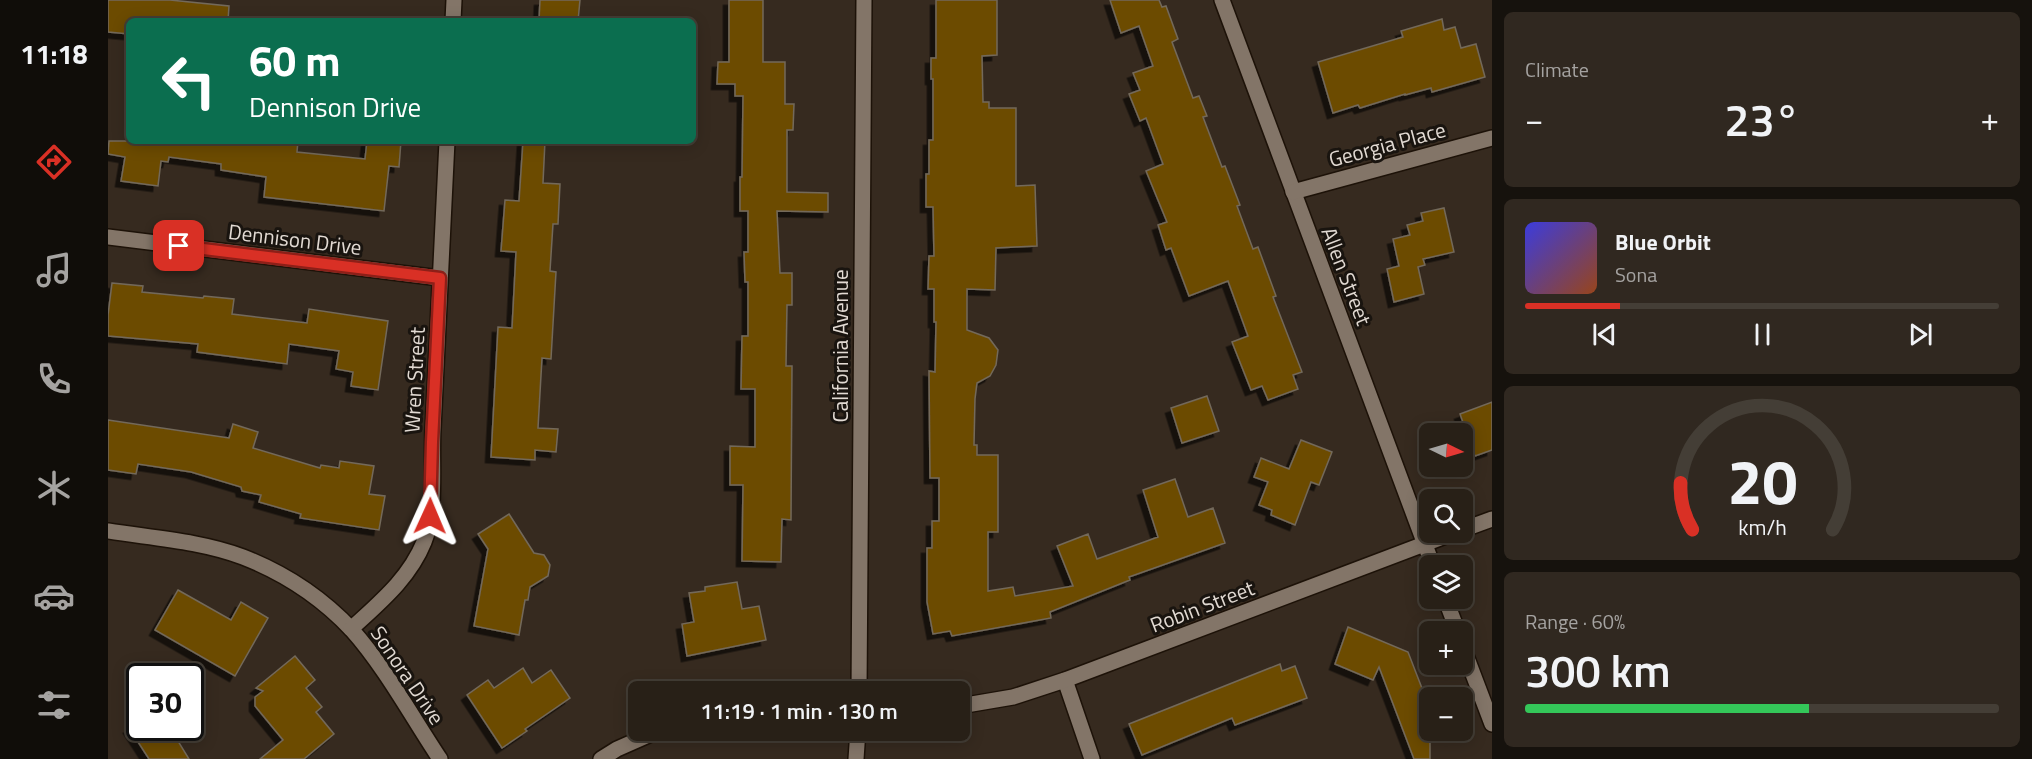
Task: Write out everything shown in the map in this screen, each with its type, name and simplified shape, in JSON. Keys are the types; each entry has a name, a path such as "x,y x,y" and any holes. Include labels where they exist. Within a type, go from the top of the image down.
{"street":[{"path":"453,18 454,0"},
{"name":"California Avenue","path":"859,681 864,0"},
{"name":"Allen Street","path":"1222,0 1429,555"},
{"name":"Georgia Place","path":"1293,192 1492,138"},
{"name":"Wren Street","path":"351,629 397,586 414,563 425,540 430,516 447,144"},
{"name":"Dennison Drive","path":"108,237 440,278"},
{"path":"1473,526 1492,519"},
{"name":"Sonora Drive","path":"108,531 198,545 241,556 280,574 315,597 351,629 368,649 440,759"},
{"name":"Robin Street","path":"970,704 1013,697 1065,680 1425,544"},
{"path":"1473,674 1492,724"},
{"path":"1065,680 1092,759"},
{"path":"601,759 635,741"},
{"path":"856,759 857,741"}],"building":[{"path":"108,0 170,0 229,6 228,18 126,18 126,34 108,32"},
{"path":"540,0 580,0 578,18 539,18"},
{"path":"729,0 763,0 763,62 785,62 785,104 794,104 793,130 787,130 787,192 828,193 828,212 777,211 780,273 792,273 792,305 787,305 786,366 792,366 791,520 782,519 781,562 742,561 743,485 730,485 730,446 755,447 755,389 741,389 742,336 748,336 748,282 745,282 744,252 748,252 748,211 740,211 743,96 735,96 735,84 717,84 718,62 729,62"},
{"path":"936,0 997,0 997,55 982,56 983,102 989,102 989,108 1016,108 1016,186 1035,185 1037,246 996,248 995,290 967,289 967,330 989,338 998,350 996,365 990,376 977,383 975,399 974,445 977,445 977,455 998,455 998,532 988,532 988,591 1013,587 1015,596 1073,586 1057,546 1088,534 1097,559 1158,537 1143,490 1175,479 1188,517 1213,508 1225,543 1129,577 1130,580 1050,612 1051,618 952,636 950,631 933,634 927,602 927,548 932,548 932,521 939,521 939,478 930,478 929,371 935,372 936,322 934,322 934,289 928,289 929,256 934,256 933,207 926,207 929,140 933,140 931,58 936,58"},
{"path":"1110,0 1159,0 1162,7 1166,6 1178,39 1172,42 1193,98 1199,96 1207,116 1203,117 1222,167 1225,166 1240,205 1237,206 1253,249 1258,247 1276,296 1273,297 1302,372 1293,375 1298,389 1268,400 1262,386 1251,390 1232,342 1248,336 1228,281 1189,296 1171,248 1166,250 1158,225 1167,222 1146,171 1163,164 1146,118 1140,121 1129,94 1140,90 1133,73 1153,66 1139,26 1121,33"},
{"path":"1442,19 1444,30 1455,27 1461,48 1476,44 1485,77 1432,92 1431,88 1360,108 1358,105 1333,113 1318,62 1403,37 1401,31"},
{"path":"109,141 126,141 126,144 298,144 297,152 365,159 367,144 401,144 399,167 389,166 384,211 264,197 266,177 221,170 221,164 169,157 168,162 161,161 158,186 121,181 125,157 108,154"},
{"path":"523,144 545,144 543,183 560,184 558,224 553,224 550,271 556,272 551,359 542,358 538,428 558,429 556,452 535,450 535,460 491,457 498,327 512,328 516,252 501,251 505,200 519,201"},
{"path":"1444,208 1454,252 1423,259 1425,265 1418,267 1424,294 1394,302 1387,269 1399,266 1393,239 1410,235 1407,225 1423,221 1421,213"},
{"path":"112,283 143,286 142,292 234,299 232,314 307,323 309,309 388,321 378,390 351,386 353,372 336,369 339,351 289,344 287,364 197,352 198,344 108,336"},
{"path":"1207,396 1219,431 1182,443 1171,408"},
{"path":"1492,402 1492,450 1475,456 1473,423 1463,423 1460,414"},
{"path":"108,420 229,438 233,424 258,432 253,448 320,468 321,465 339,468 340,461 374,466 369,494 385,496 379,530 300,518 301,514 259,502 261,495 242,491 241,487 191,472 138,464 136,474 108,470"},
{"path":"1301,440 1332,452 1319,485 1311,482 1295,525 1271,515 1272,510 1259,505 1268,482 1254,477 1261,458 1289,469"},
{"path":"509,514 534,553 544,555 550,565 548,576 530,587 528,600 525,600 519,635 474,626 488,549 478,534"},
{"path":"737,582 742,609 759,606 766,640 687,656 682,624 694,622 689,593 705,591 705,587"},
{"path":"178,590 231,620 241,602 268,618 235,676 155,630"},
{"path":"1348,627 1408,652 1422,687 1419,687 1419,741 1430,741 1430,759 1414,759 1379,667 1373,680 1335,664"},
{"path":"295,656 315,680 306,688 322,707 316,712 334,734 304,759 260,759 283,740 255,706 255,697 263,691 256,688"},
{"path":"1280,664 1282,671 1295,666 1307,698 1235,725 1232,718 1142,755 1129,724"},
{"path":"523,668 532,683 551,670 570,698 502,748 467,695 488,680 494,688"},
{"path":"137,741 178,741 189,759 149,759"}],"route":[{"path":"179,246 440,278 430,516"}]}
